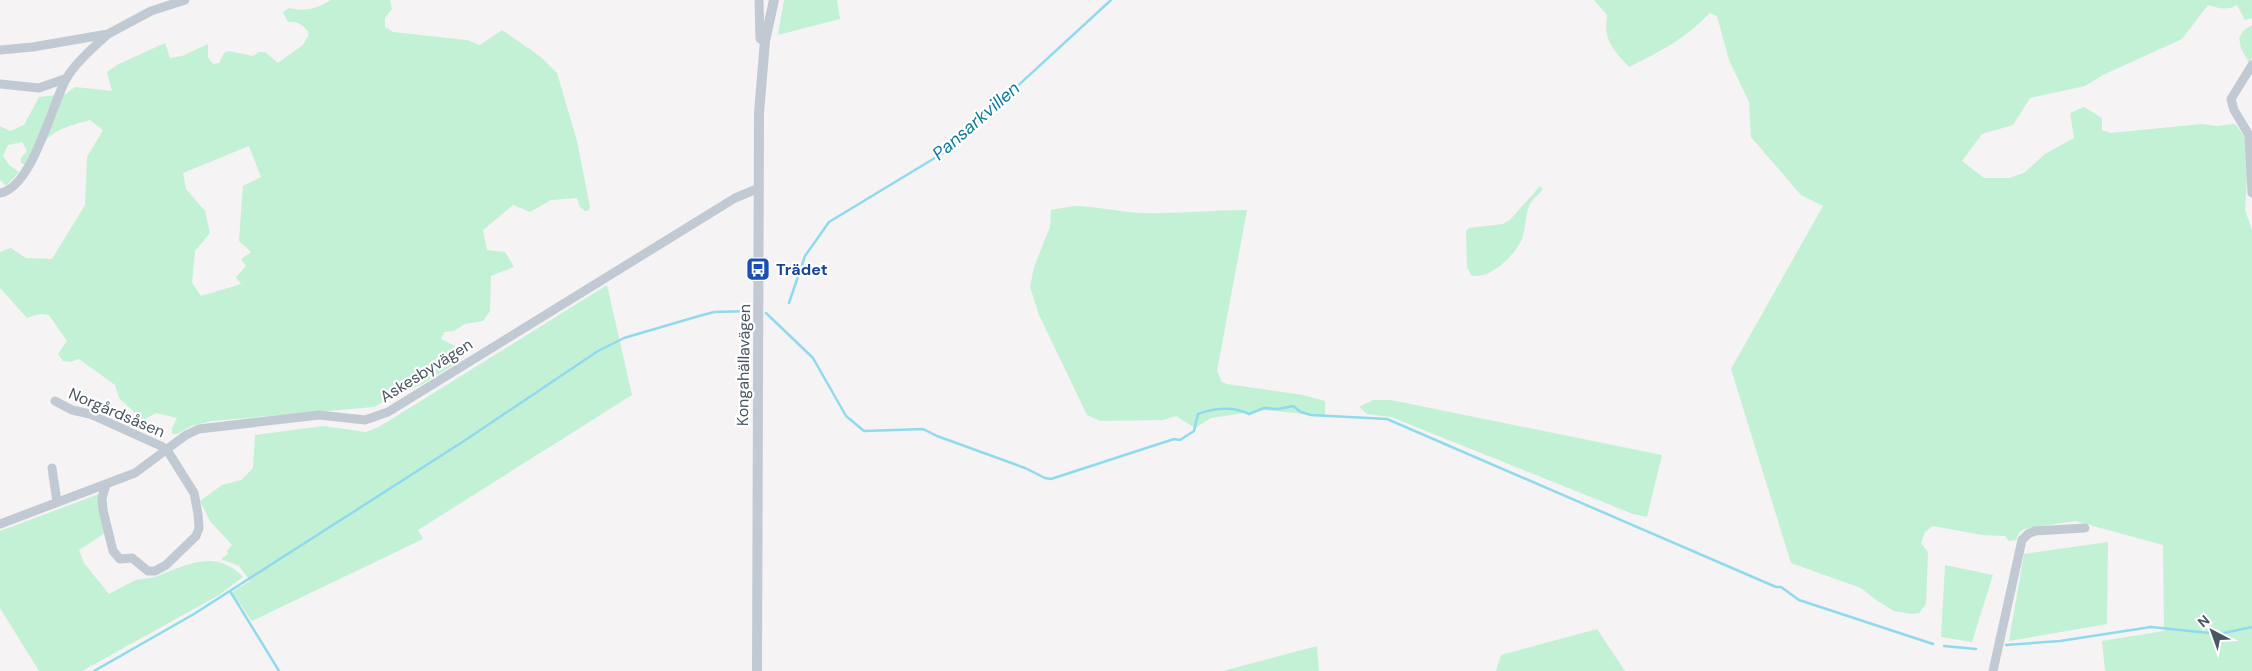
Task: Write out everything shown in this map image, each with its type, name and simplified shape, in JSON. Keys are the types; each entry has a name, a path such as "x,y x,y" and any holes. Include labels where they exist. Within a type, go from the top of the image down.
{"street":[{"path":"0,50 32,47 108,34 151,11 185,0"},
{"path":"759,0 760,39 765,41"},
{"name":"Kongahällavägen","path":"757,671 759,100 765,41 774,0"},
{"path":"0,193 18,182 28,168 67,78 108,34"},
{"path":"2252,65 2232,95 2231,104 2249,135 2252,193"},
{"path":"0,84 24,88 39,88 67,78"},
{"name":"Askesbyvägen","path":"0,524 135,473 192,432 207,427 319,415 364,420 388,412 735,198 758,188"},
{"name":"Norgårdsåsen","path":"54,401 72,410 90,414 167,450"},
{"path":"106,485 102,502 113,551 120,559 132,558 136,560 148,571 160,569 189,544 199,528 194,493 167,450"},
{"path":"52,468 57,502"},
{"path":"1993,671 2022,540 2028,534 2035,531 2085,528"}],"green space":[{"path":"331,0 390,0 392,9 385,18 385,27 393,32 467,40 480,45 502,30 541,57 557,73 577,141 589,210 585,211 580,207 577,198 551,200 530,212 513,205 483,230 487,250 505,252 514,267 491,276 490,311 483,321 465,324 454,331 444,332 441,339 455,346 462,360 421,385 401,392 374,407 212,421 191,426 177,434 172,434 172,428 177,418 156,413 143,420 119,398 115,385 79,359 70,362 63,361 58,354 67,341 49,315 39,314 27,318 0,288 0,252 11,248 26,258 52,259 85,205 87,157 103,130 90,120 59,130 45,140 26,165 21,163 21,158 27,151 22,142 8,145 3,156 9,165 19,172 6,186 0,180 0,126 10,131 24,125 39,97 66,94 75,87 112,91 107,72 117,65 165,43 170,58 182,56 208,44 208,57 213,64 219,63 224,53 228,51 253,56 259,52 265,52 278,63 303,45 309,34 300,24 288,22 283,12 289,8 306,10 315,8","holes":["249,146 261,177 243,186 239,241 251,252 241,259 246,266 236,277 241,284 201,296 192,283 195,251 210,233 205,211 186,189 183,173"]},
{"path":"784,0 837,0 840,19 778,35"},
{"path":"1594,0 2252,0 2252,18 2245,20 2237,5 2219,8 2208,5 2182,39 2103,75 2085,86 2030,98 2013,125 1982,134 1962,161 1984,178 2009,178 2024,173 2045,154 2074,138 2070,113 2084,107 2102,118 2102,130 2110,133 2202,124 2216,126 2235,124 2249,142 2245,210 2252,230 2252,671 2105,671 2102,641 2164,631 2163,545 2075,521 2024,529 2019,533 2016,540 2009,541 2005,536 1982,535 1933,526 1925,532 1921,543 1928,552 1926,604 1919,613 1912,614 1894,611 1861,588 1791,563 1731,369 1823,206 1801,195 1751,137 1749,102 1729,60 1717,16 1710,13 1672,44 1629,67 1610,44 1606,31 1607,15"},
{"path":"2252,25 2252,58 2249,63 2241,48 2239,38 2244,30"},
{"path":"1540,186 1543,189 1530,204 1522,239 1514,252 1493,271 1478,276 1471,275 1467,267 1466,231 1469,228 1503,224 1510,220"},
{"path":"1073,206 1142,213 1247,210 1217,371 1222,382 1227,384 1303,395 1325,401 1325,416 1265,410 1211,418 1195,428 1176,416 1163,420 1101,421 1087,415 1039,315 1030,287 1034,267 1050,227 1051,210"},
{"path":"607,285 632,395 418,530 423,539 252,621 232,592 250,581 239,566 221,559 228,554 227,551 232,545 210,521 200,501 222,485 241,480 253,468 255,435 323,426 366,432 379,427"},
{"path":"1373,400 1391,400 1662,455 1647,517 1633,514 1391,417 1367,414 1359,407"},
{"path":"99,494 107,532 79,550 84,563 109,594 136,580 155,577 200,562 222,563 243,577 219,595 82,671 39,671 0,608 0,531"},
{"path":"2108,542 2107,624 2009,641 2024,554"},
{"path":"1945,565 1993,575 1972,642 1941,637"},
{"path":"1597,629 1625,671 1496,671 1501,655"},
{"path":"1317,646 1319,671 1223,671"}],"waterway":[{"name":"Pansarkvillen","path":"789,303 805,256 829,222 948,150 1111,0"},
{"path":"94,671 194,614 464,441 598,351 624,338 714,312 751,311"},
{"path":"766,313 813,358 846,416 864,431 923,429 1051,479 1174,439 1180,440 1194,431 1198,414 1211,410 1230,409 1249,414 1264,408 1278,409 1293,406 1301,412 1311,415 1387,419 1776,587 1781,587 1799,600 1933,644"},
{"path":"230,591 279,671"},
{"path":"2006,645 2060,641 2151,627 2219,634 2252,627"},
{"path":"1944,646 1976,649"}],"place":[{"name":"Trädet","path":"758,269"}]}
